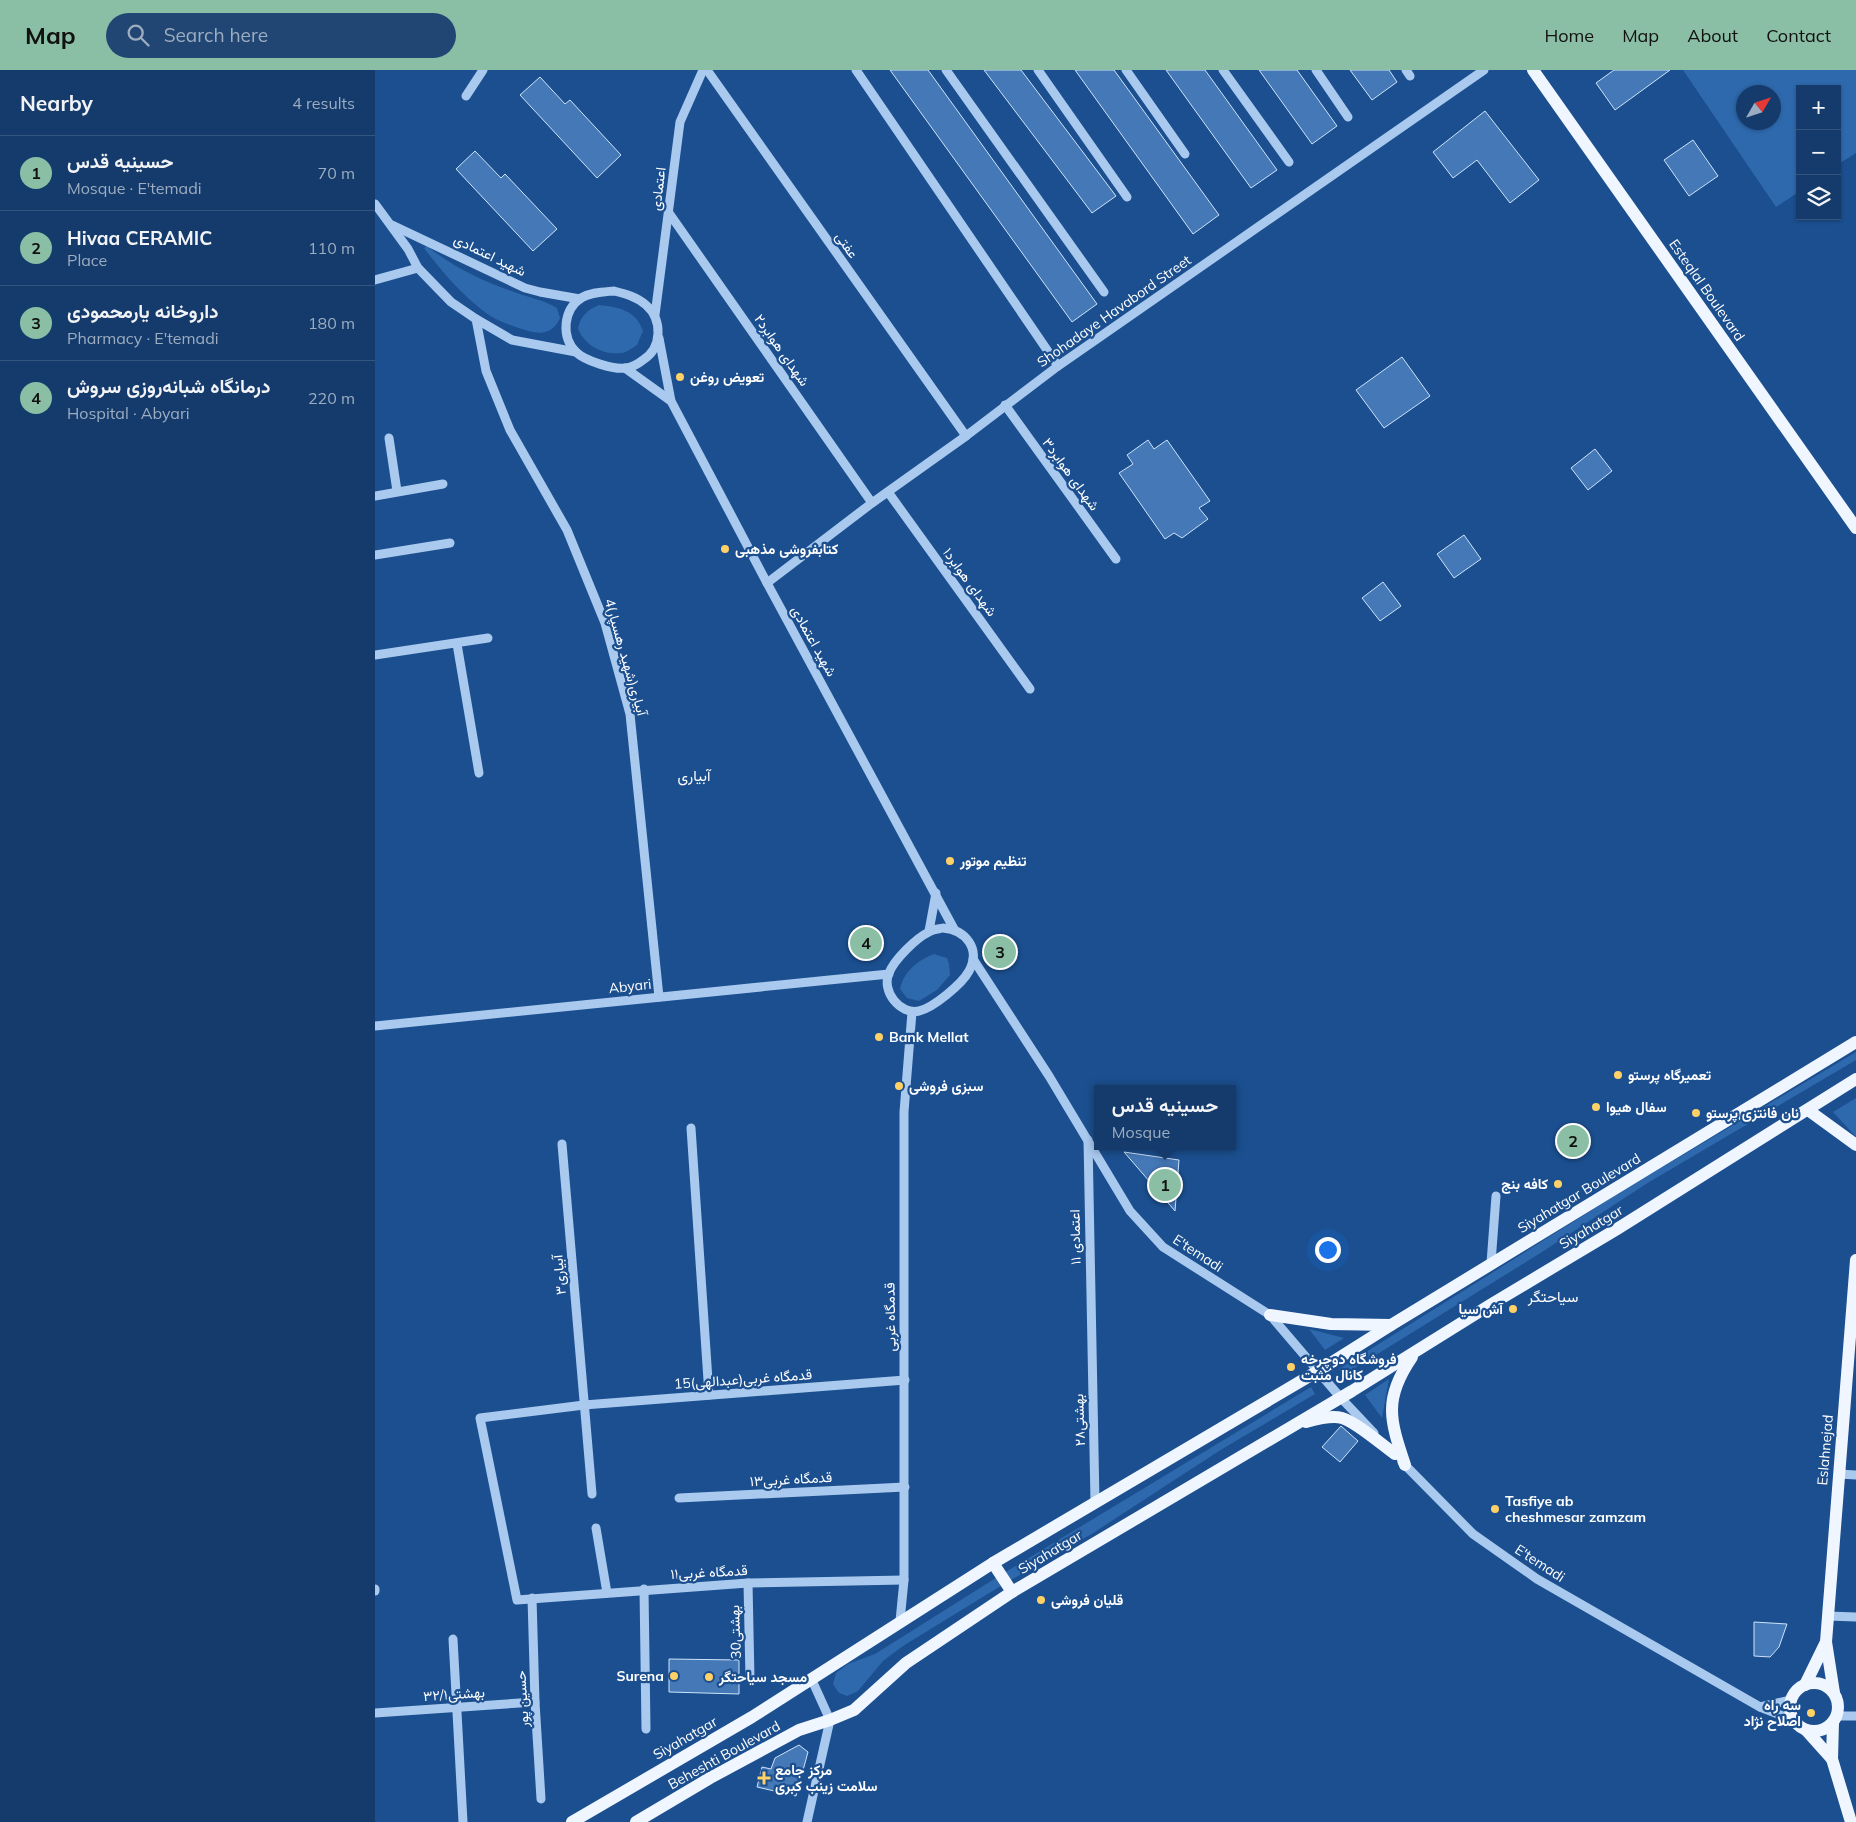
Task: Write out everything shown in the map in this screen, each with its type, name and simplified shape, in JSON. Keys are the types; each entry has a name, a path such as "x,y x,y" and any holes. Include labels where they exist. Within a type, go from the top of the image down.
{"main road":[{"name":"Esteqlal Boulevard","path":"1533,70 1856,528"},
{"name":"Siyahatgar Boulevard","path":"1318,1371 1491,1263 1856,1042"},
{"name":"Siyahatgar","path":"1340,1397 1415,1353 1856,1079"},
{"path":"1808,1110 1856,1145"},
{"name":"Eslahnejad","path":"1826,1642 1856,1260"},
{"path":"1270,1314 1331,1324 1391,1325"},
{"path":"1405,1465 1394,1432 1391,1404 1401,1373 1415,1353"},
{"name":"Siyahatgar","path":"900,1621 993,1563 1318,1371"},
{"path":"1297,1424 1340,1397"},
{"path":"1297,1424 1326,1418 1343,1418 1395,1454"},
{"name":"Siyahatgar","path":"830,1720 854,1710 907,1663 1012,1592 1297,1424"},
{"path":"993,1563 1012,1592"},
{"path":"811,1678 900,1621"},
{"path":"1805,1685 1826,1642"},
{"path":"1826,1642 1834,1694 1837,1700 1832,1759 1851,1822"},
{"name":"Siyahatgar","path":"578,1821 752,1717 811,1678"},
{"path":"1832,1759 1806,1730 1795,1721 1791,1714 1791,1700 1795,1693 1805,1685 1813,1683 1821,1684 1834,1694"},
{"path":"1806,1730 1821,1731 1835,1719"},
{"name":"Beheshti Boulevard","path":"639,1821 710,1778 799,1730 830,1720"}],"street":[{"path":"466,96 483,70"},
{"name":"اعتمادی","path":"655,315 680,122 703,70"},
{"name":"عفتی","path":"707,70 966,436"},
{"path":"856,70 1058,366"},
{"path":"946,70 1104,292"},
{"path":"1039,70 1127,196"},
{"path":"1126,70 1185,154"},
{"path":"1223,70 1289,162"},
{"path":"1316,70 1348,117"},
{"name":"Shohadaye Havabord Street","path":"767,584 872,503 966,436 1058,366 1484,70"},
{"name":"شهید اعتمادی","path":"375,204 408,249 418,268 451,302 512,340 576,352"},
{"name":"شهدای هوابرد۲","path":"669,213 872,503"},
{"name":"شهید اعتمادی","path":"391,225 525,288 580,299"},
{"path":"375,280 418,268"},
{"path":"659,338 651,355 636,366 625,368 610,367 576,352 566,336 566,321 571,310 580,299 594,293 615,291 636,298 646,305 655,315 671,401"},
{"name":"4آبیاری(شهید رهسپار)","path":"476,319 486,371 510,430 567,530 605,623 630,714 659,997"},
{"path":"625,368 671,401"},
{"name":"شهید اعتمادی","path":"671,401 767,584 936,892 954,929"},
{"name":"۳شهدای هوابرد","path":"1005,405 1116,559"},
{"path":"389,438 397,491"},
{"path":"375,496 443,484"},
{"name":"شهدای هوابرد۱","path":"888,492 1031,689"},
{"path":"375,555 449,543"},
{"path":"375,655 488,638"},
{"path":"457,644 479,773"},
{"path":"929,931 936,892"},
{"path":"943,928 954,929 966,936 971,946 973,959 969,972 947,994 921,1011 912,1012 901,1008 892,999 888,984 889,974 912,945 929,931 943,928"},
{"name":"E'temadi","path":"973,959 1094,1149"},
{"name":"Abyari","path":"375,1026 889,974"},
{"name":"قدمگاه غربی","path":"900,1621 904,1580 905,1488 904,1112 912,1012"},
{"path":"691,1128 709,1395"},
{"name":"۱۱ اعتمادی","path":"1087,1137 1090,1337"},
{"name":"آبیاری۳","path":"562,1144 593,1494"},
{"name":"E'temadi","path":"1095,1150 1130,1211 1163,1248 1270,1314 1340,1397 1473,1534 1537,1579 1760,1707 1795,1721"},
{"path":"1491,1263 1495,1196"},
{"name":"۲۸بهشتی","path":"1090,1337 1095,1502"},
{"name":"15قدمگاه غربی(عبدالهی)","path":"517,1600 480,1418 584,1405 905,1380"},
{"path":"1839,1474 1856,1475"},
{"name":"قدمگاه غربی۱۳","path":"679,1498 905,1488"},
{"path":"597,1528 607,1593"},
{"name":"قدمگاه غربی۱۱","path":"517,1600 748,1583 904,1580"},
{"name":"30بهشتی","path":"748,1583 750,1680"},
{"path":"644,1590 646,1729"},
{"name":"حسین پور","path":"531,1598 541,1799"},
{"path":"1828,1616 1856,1617"},
{"path":"453,1639 463,1822"},
{"path":"807,1822 830,1720 811,1678"},
{"path":"1760,1707 1791,1700"},
{"name":"بهشتی۳۲/۱","path":"375,1713 535,1702"},
{"path":"1835,1719 1856,1716"}],"shaded area":[{"path":"1683,70 1856,70 1856,153 1841,162 1841,85 1796,85 1796,194 1776,207"},
{"path":"427,246 459,268 482,279 557,308 560,318 554,327 541,333 510,325 490,316 453,283 424,248"},
{"path":"599,305 626,311 636,318 643,331 637,345 626,352 609,353 596,348 585,340 578,328 579,324 585,314"},
{"path":"934,954 947,958 950,975 937,990 919,1001 907,998 900,989 908,972 917,963"},
{"path":"1856,1052 1856,1060 1646,1184 1539,1254 1342,1376 1339,1369 1619,1193"},
{"path":"1856,1098 1856,1137 1833,1112"},
{"path":"1309,1329 1344,1338 1325,1350"},
{"path":"1389,1379 1382,1418 1365,1395"},
{"path":"1311,1387 1315,1394 1219,1451 1090,1535 1004,1584 903,1646 883,1661 858,1691 847,1696 839,1693 833,1684 836,1673 848,1664 875,1654 999,1576"}],"building":[{"path":"890,70 928,70 1097,304 1072,322"},
{"path":"984,70 1021,70 1116,196 1092,213"},
{"path":"1075,70 1114,70 1219,215 1193,234"},
{"path":"1166,70 1205,70 1277,170 1251,188"},
{"path":"1259,70 1297,70 1337,126 1312,144"},
{"path":"1350,70 1389,70 1397,82 1372,100"},
{"path":"1614,70 1670,70 1615,110 1596,83"},
{"path":"540,77 565,104 570,100 621,155 597,178 520,95"},
{"path":"1485,111 1539,180 1510,203 1477,160 1453,178 1433,152"},
{"path":"1693,140 1718,176 1689,196 1664,160"},
{"path":"475,151 501,178 505,174 557,229 533,251 456,169"},
{"path":"1402,357 1430,396 1384,428 1356,390"},
{"path":"1148,440 1154,449 1167,440 1210,501 1199,508 1208,519 1182,538 1174,533 1165,539 1119,473 1133,464 1127,455"},
{"path":"1595,449 1612,471 1588,490 1571,468"},
{"path":"1464,535 1481,559 1454,578 1437,554"},
{"path":"1383,582 1401,606 1380,621 1362,598"},
{"path":"1124,1152 1179,1160 1175,1211"},
{"path":"1341,1426 1358,1441 1340,1462 1322,1447"},
{"path":"1754,1622 1787,1624 1779,1647 1770,1657 1754,1656"},
{"name":"مسجد سیاحتگر","path":"669,1659 739,1660 739,1694 669,1692"},
{"path":"799,1745 808,1752 796,1796 757,1787 762,1767 771,1769 775,1758"}],"place":[{"name":"تعویض روغن","path":"680,377"},
{"name":"کتابفروشی مذهبی","path":"725,549"},
{"name":"تنظیم موتور","path":"950,861"},
{"name":"درمانگاه شبانه‌روزی سروش","path":"866,943"},
{"name":"داروخانه یارمحمودی","path":"1000,952"},
{"name":"Bank Mellat","path":"879,1037"},
{"name":"تعمیرگاه پرستو","path":"1618,1075"},
{"name":"سبزی فروشی","path":"899,1086"},
{"name":"سفال هیوا","path":"1596,1107"},
{"name":"نان فانتزی پرستو","path":"1696,1113"},
{"name":"Hivaa CERAMIC","path":"1573,1141"},
{"name":"کافه بنج","path":"1558,1184"},
{"name":"حسینیه قدس","path":"1165,1185"},
{"name":"آش سیا","path":"1513,1309"},
{"name":"فروشگاه دوچرخه کانال مثبت","path":"1291,1367"},
{"name":"Tasfiye ab cheshmesar zamzam","path":"1495,1509"},
{"name":"قلیان فروشی","path":"1041,1600"},
{"name":"Surena","path":"674,1676"},
{"name":"مسجد سیاحتگر","path":"709,1677"},
{"name":"سه راه اصلاح نژاد","path":"1811,1713"},
{"name":"مرکز جامع سلامت زینب کبری","path":"764,1778"}],"district":[{"name":"آبیاری","path":"694,775"},
{"name":"سیاحتگر","path":"1553,1296"}]}
